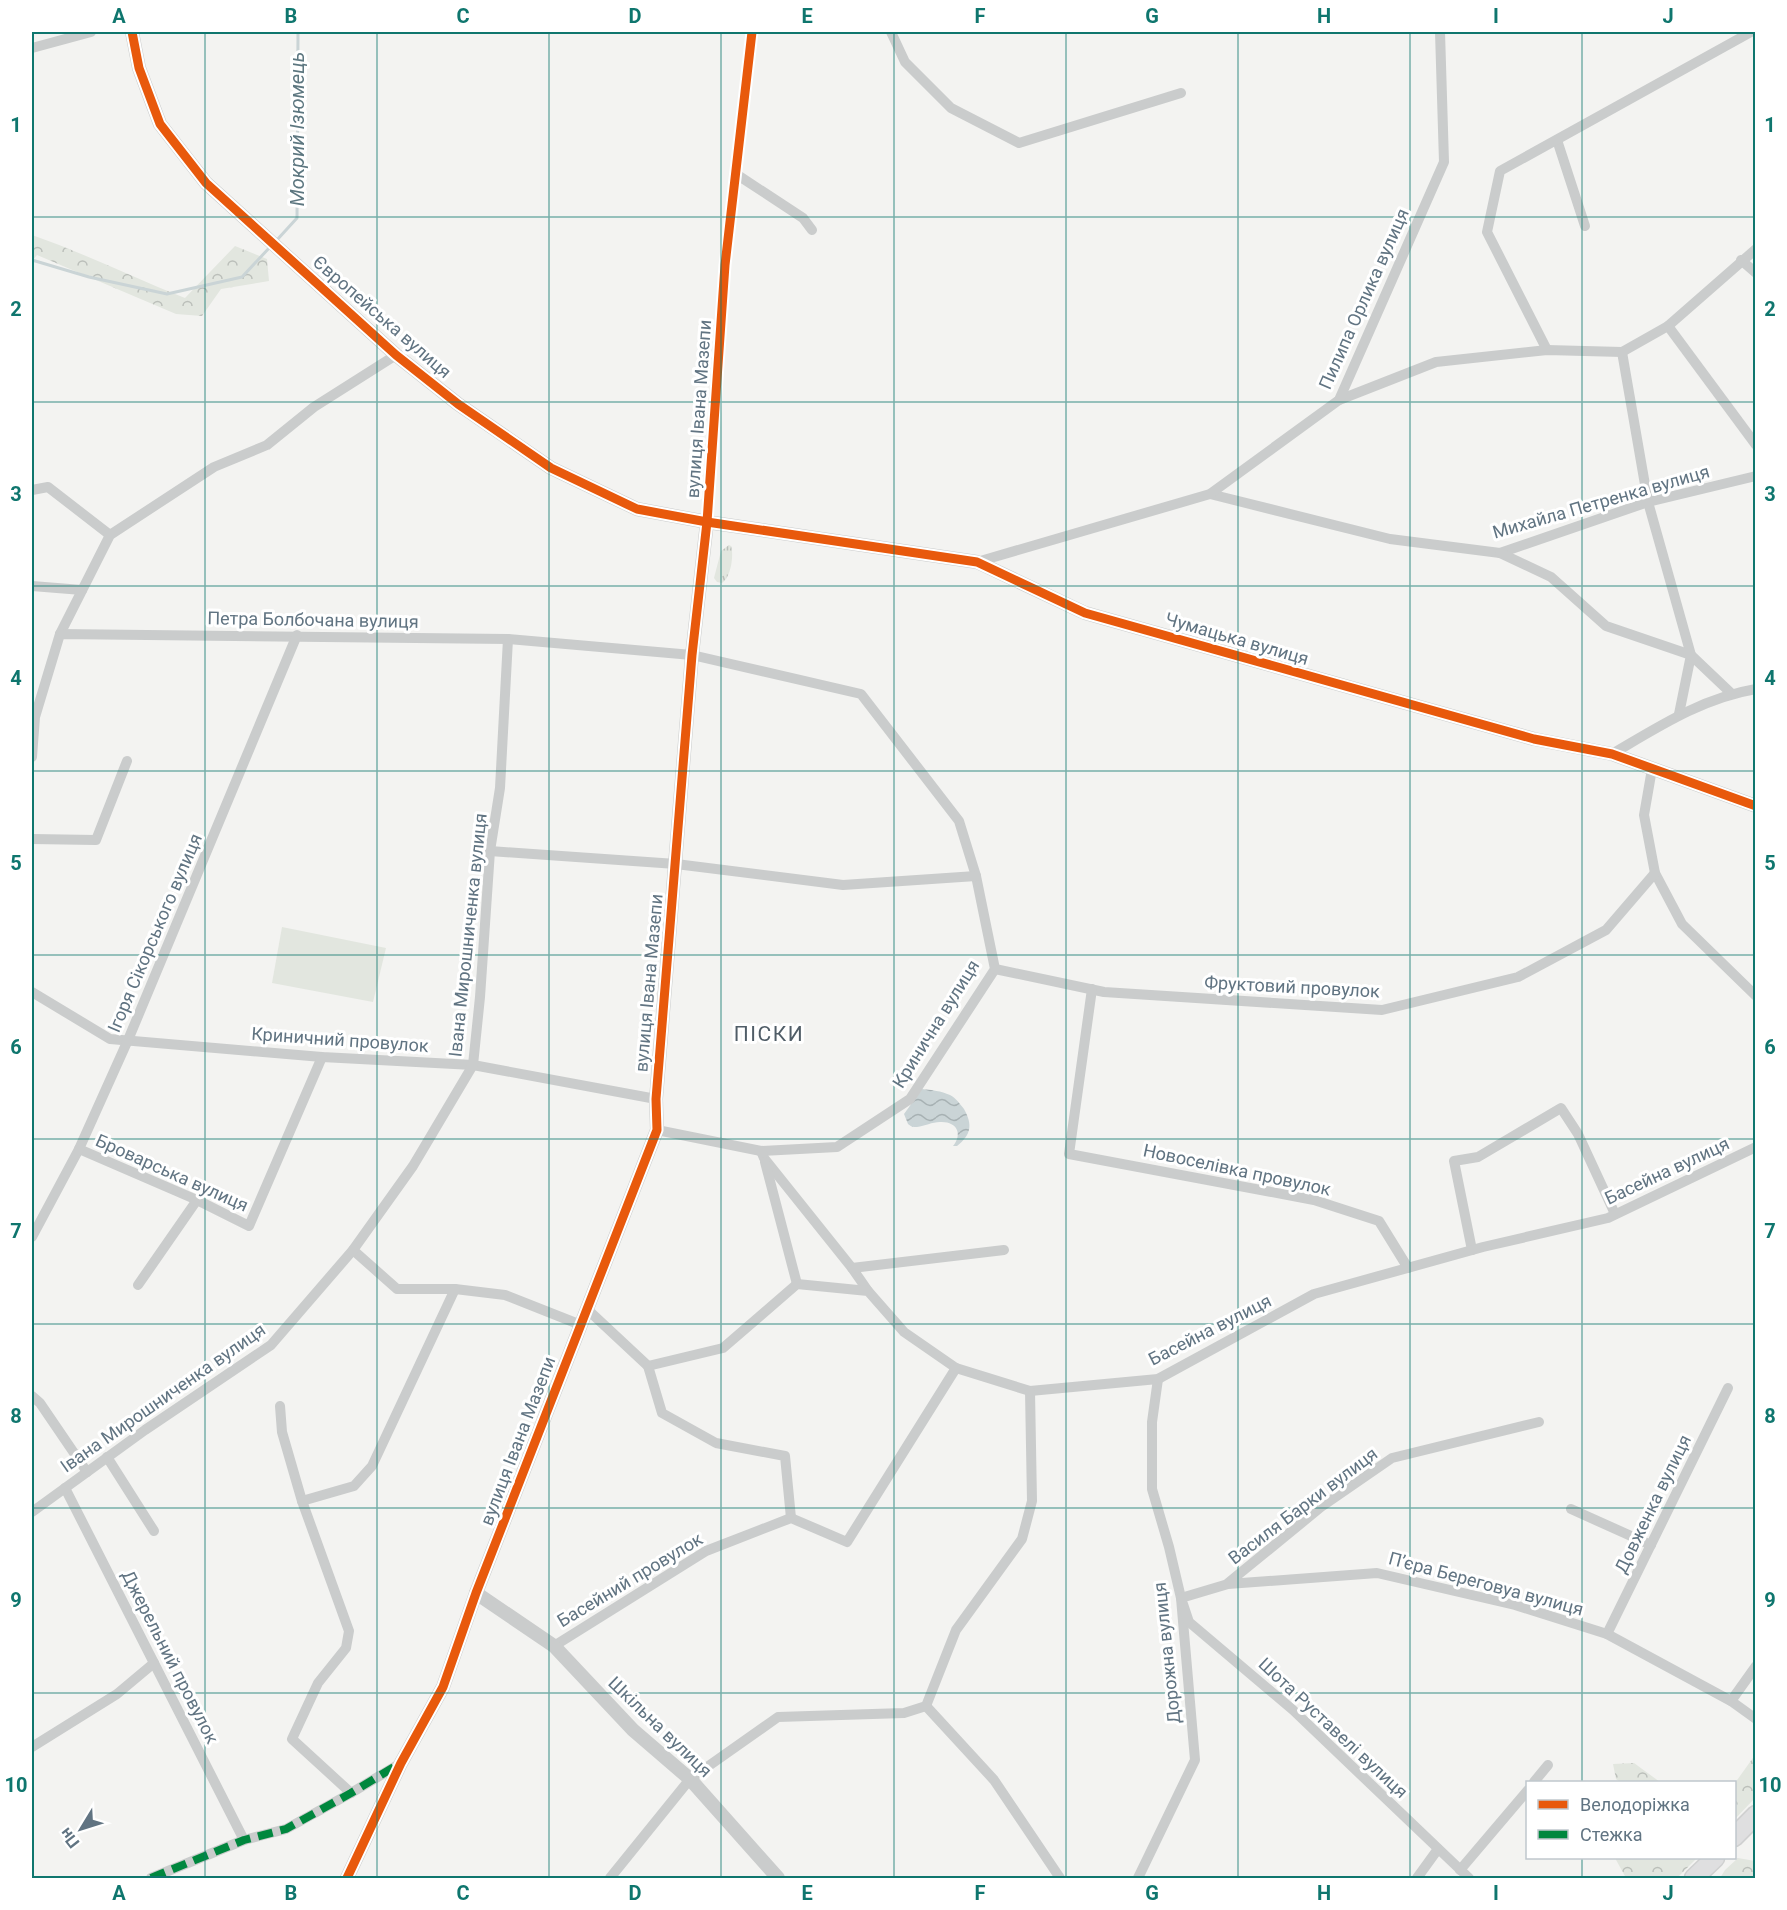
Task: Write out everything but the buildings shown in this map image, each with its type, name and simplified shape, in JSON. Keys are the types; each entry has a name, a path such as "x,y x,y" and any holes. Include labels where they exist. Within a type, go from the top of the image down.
{"highway":[{"path":"1736,1835 1755,1815"},
{"path":"1694,1878 1713,1859"}],"street":[{"path":"32,48 91,32"},
{"name":"Європейська вулиця","path":"132,32 139,68 160,124 206,183 396,355 458,404 551,468 637,509 707,522"},
{"name":"вулиця Івана Мазепи","path":"347,1878 401,1763 443,1687 476,1593 657,1130 656,1099 692,655 707,522 725,265 752,32"},
{"path":"891,32 905,62 951,108 1019,143 1181,93"},
{"name":"Пилипа Орлика вулиця","path":"977,562 1210,494 1339,400 1444,162 1440,32"},
{"path":"1547,351 1487,232 1500,171 1751,32"},
{"path":"1557,140 1585,226"},
{"path":"736,174 803,218 812,230"},
{"path":"1339,400 1436,362 1547,351 1622,352 1668,326 1755,249"},
{"path":"1741,260 1755,273"},
{"path":"1668,326 1755,445"},
{"path":"1622,352 1648,502 1691,655 1678,714"},
{"path":"32,757 33,717 60,634 110,535 214,467 267,445 314,407 396,355"},
{"name":"Михайла Петренка вулиця","path":"1210,494 1390,539 1500,553 1648,502 1755,476"},
{"path":"32,490 48,487 110,535"},
{"name":"Чумацька вулиця","path":"707,522 977,562 1085,613 1534,739 1612,754 1755,806"},
{"path":"1500,553 1551,578 1606,626 1691,655 1731,693"},
{"path":"32,586 82,590"},
{"name":"Петра Болбочана вулиця","path":"60,634 508,639 692,655"},
{"name":"Ігоря Сікорського вулиця","path":"32,1237 79,1149 128,1040 297,635"},
{"name":"Івана Мирошниченка вулиця","path":"32,1512 107,1457 271,1345 353,1250 414,1166 473,1065 490,851 500,788 508,639"},
{"name":"Кринична вулиця","path":"657,1130 763,1155 837,1147 910,1099 995,969 976,876 959,821 861,694 692,655"},
{"path":"1612,754 1678,714 1731,693 1755,689"},
{"path":"32,839 96,840 127,761"},
{"path":"1652,769 1644,815 1655,873 1682,924 1755,996"},
{"path":"490,851 676,864 843,885 976,876"},
{"name":"Фруктовий провулок","path":"995,969 1104,992 1382,1010 1518,977 1606,930 1655,873"},
{"name":"Новоселівка провулок","path":"1092,989 1069,1154 1314,1200 1379,1221 1408,1268"},
{"name":"Криничний провулок","path":"32,992 110,1040 322,1057 473,1065 656,1099"},
{"name":"Броварська вулиця","path":"79,1149 197,1200 249,1226 322,1057"},
{"path":"1472,1250 1454,1161 1478,1157 1561,1108 1578,1134 1615,1214"},
{"name":"Басейна вулиця","path":"763,1155 868,1291 904,1332 956,1368 1030,1391 1158,1378 1314,1294 1472,1250 1608,1218 1755,1147"},
{"path":"763,1155 797,1284"},
{"path":"138,1285 197,1200"},
{"path":"353,1250 397,1288 456,1288 505,1295 581,1325"},
{"path":"852,1268 1004,1250"},
{"path":"648,1366 723,1348 797,1284 868,1291"},
{"path":"302,1501 354,1486 372,1466 456,1288"},
{"path":"588,1310 648,1366 662,1413 716,1443 785,1456 791,1518 847,1542 956,1368"},
{"name":"Дорожна вулиця","path":"1138,1878 1195,1760 1181,1598 1152,1489 1152,1422 1158,1378"},
{"name":"Довженка вулиця","path":"1607,1634 1728,1388"},
{"path":"926,1706 956,1630 1022,1539 1032,1501 1030,1391"},
{"path":"32,1396 40,1403 87,1472"},
{"path":"280,1406 282,1432 302,1501 349,1631 346,1648 318,1683 292,1739 351,1793"},
{"name":"Василя Барки вулиця","path":"1228,1584 1322,1507 1392,1458 1539,1422"},
{"path":"107,1457 154,1532"},
{"name":"Джерельний провулок","path":"65,1488 244,1840"},
{"path":"1572,1509 1651,1545"},
{"name":"Басейний провулок","path":"554,1646 706,1551 791,1518"},
{"name":"П’єра Береговуа вулиця","path":"1181,1598 1228,1584 1377,1573 1515,1605 1607,1634 1731,1701 1755,1719"},
{"name":"Шкільна вулиця","path":"476,1593 554,1646 633,1730 690,1779 778,1878"},
{"name":"Шота Руставелі вулиця","path":"1181,1598 1189,1622 1293,1710 1470,1878"},
{"path":"32,1748 117,1694 154,1663"},
{"path":"1731,1701 1755,1666"},
{"path":"610,1878 690,1779 778,1717 904,1713 926,1706"},
{"path":"926,1706 994,1780 1060,1878"},
{"path":"151,1878 244,1840 286,1829 401,1763"},
{"path":"1535,1781 1548,1765"},
{"path":"1460,1870 1526,1791"},
{"path":"1417,1878 1438,1849"}],"green space":[{"path":"32,235 185,298 235,246 267,259 269,281 221,289 202,316 176,314 37,255 32,261"},
{"path":"729,545 732,555 730,571 722,583 717,582 714,578 721,551"},
{"path":"282,927 386,948 373,1002 272,983"},
{"path":"1755,1755 1755,1798 1736,1818 1736,1782"},
{"path":"1634,1763 1659,1781 1619,1781 1616,1779 1613,1764"},
{"path":"1738,1858 1755,1861 1755,1878 1720,1878 1725,1870"},
{"path":"1616,1859 1696,1859 1677,1878 1626,1878"}],"water":[{"path":"922,1089 950,1095 964,1109 969,1120 969,1129 968,1134 957,1146 953,1146 958,1137 957,1129 951,1124 937,1122 912,1127 908,1124 904,1114"}],"waterway":[{"name":"Мокрий Ізюмець","path":"276,241 297,218 298,32"},
{"name":"Мокрий Ізюмець","path":"32,260 89,277 167,294 242,277 271,246"}],"marked path":[{"path":"151,1878 244,1840 286,1829 399,1764"}],"cycle path":[{"path":"132,32 139,68 160,124 206,183 396,355 458,404 551,468 637,509 707,522 977,562 1085,613 1534,739 1612,754 1756,806"},
{"path":"347,1878 401,1763 443,1687 476,1593 657,1130 656,1099 692,655 707,522 725,265 752,32"}],"district":[{"name":"ПІСКИ","path":"769,1034"}]}
